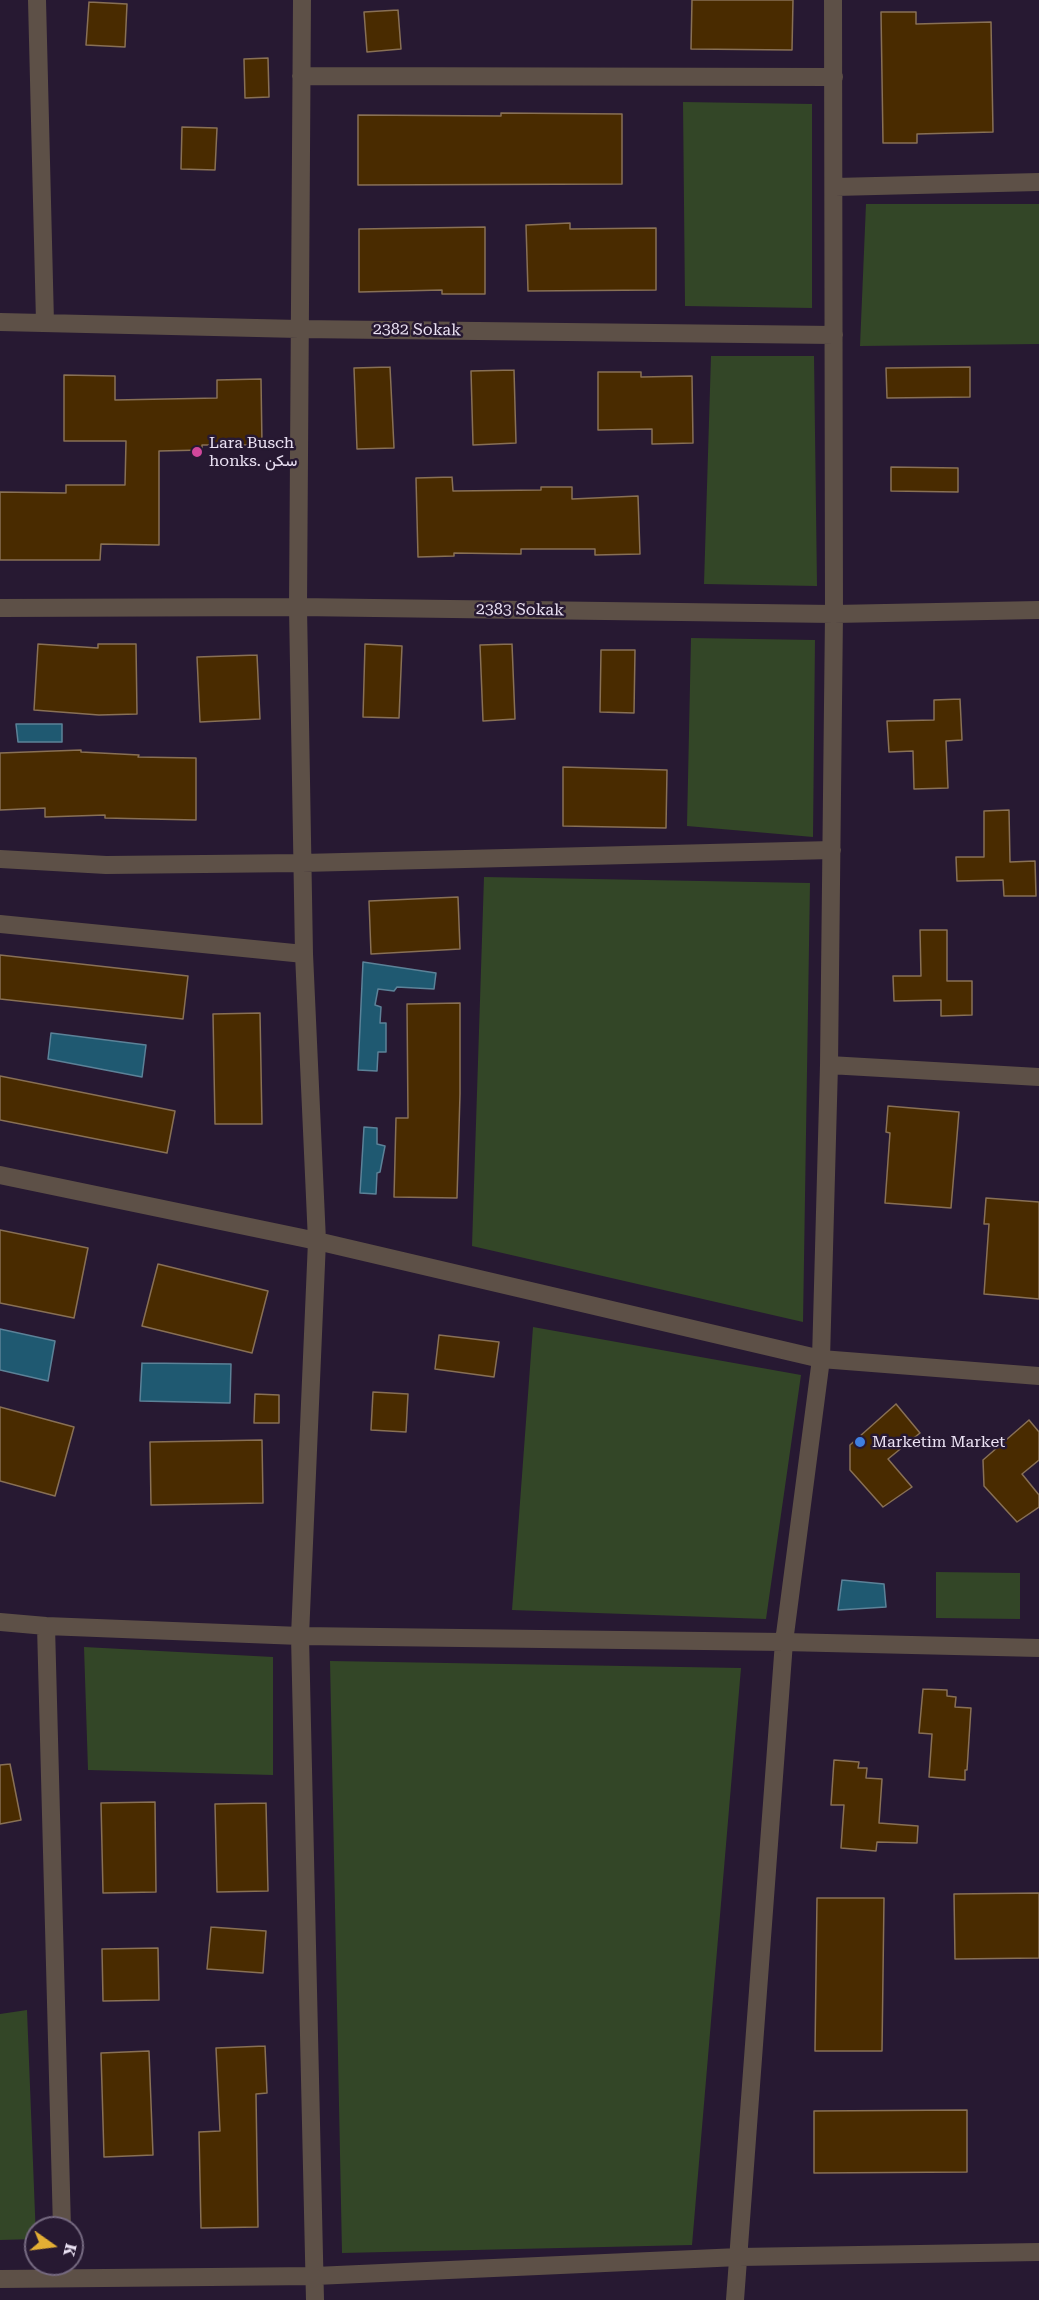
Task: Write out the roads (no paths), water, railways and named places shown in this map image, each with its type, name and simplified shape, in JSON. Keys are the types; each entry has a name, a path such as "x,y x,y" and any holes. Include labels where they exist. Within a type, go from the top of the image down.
{"street":[{"path":"37,0 45,322"},
{"path":"302,0 298,607 304,954 317,1241 300,1636 315,2300"},
{"path":"735,2300 784,1642 821,1359 830,1065 832,850 835,187 833,0"},
{"path":"301,76 834,77"},
{"path":"835,187 1039,182"},
{"name":"2382 Sokak","path":"0,322 299,329 834,335"},
{"name":"2383 Sokak","path":"0,608 298,607 834,614 1039,610"},
{"path":"0,859 106,865 302,863 832,850"},
{"path":"0,924 304,954"},
{"path":"830,1065 1039,1077"},
{"path":"0,1175 317,1241 821,1359 1039,1376"},
{"path":"0,1622 46,1626 300,1636 784,1642 1039,1648"},
{"path":"46,1626 62,2216"},
{"path":"84,2271 315,2276 739,2257 1039,2252"},
{"path":"0,2279 24,2276"}],"water":[{"path":"16,724 62,724 62,742 18,742"},
{"path":"363,962 436,973 434,989 397,987 394,991 378,989 375,1005 381,1007 380,1023 386,1023 386,1052 378,1052 377,1071 358,1070"},
{"path":"51,1033 146,1045 142,1077 48,1059"},
{"path":"364,1127 377,1128 377,1144 385,1146 380,1172 377,1173 376,1194 360,1193"},
{"path":"0,1329 55,1341 48,1381 0,1370"},
{"path":"142,1363 231,1364 230,1403 140,1401"},
{"path":"842,1580 884,1584 886,1607 838,1610"}],"place":[{"name":"Lara Busch honks. سكن","path":"197,452"},
{"name":"Marketim Market","path":"860,1442"}]}
